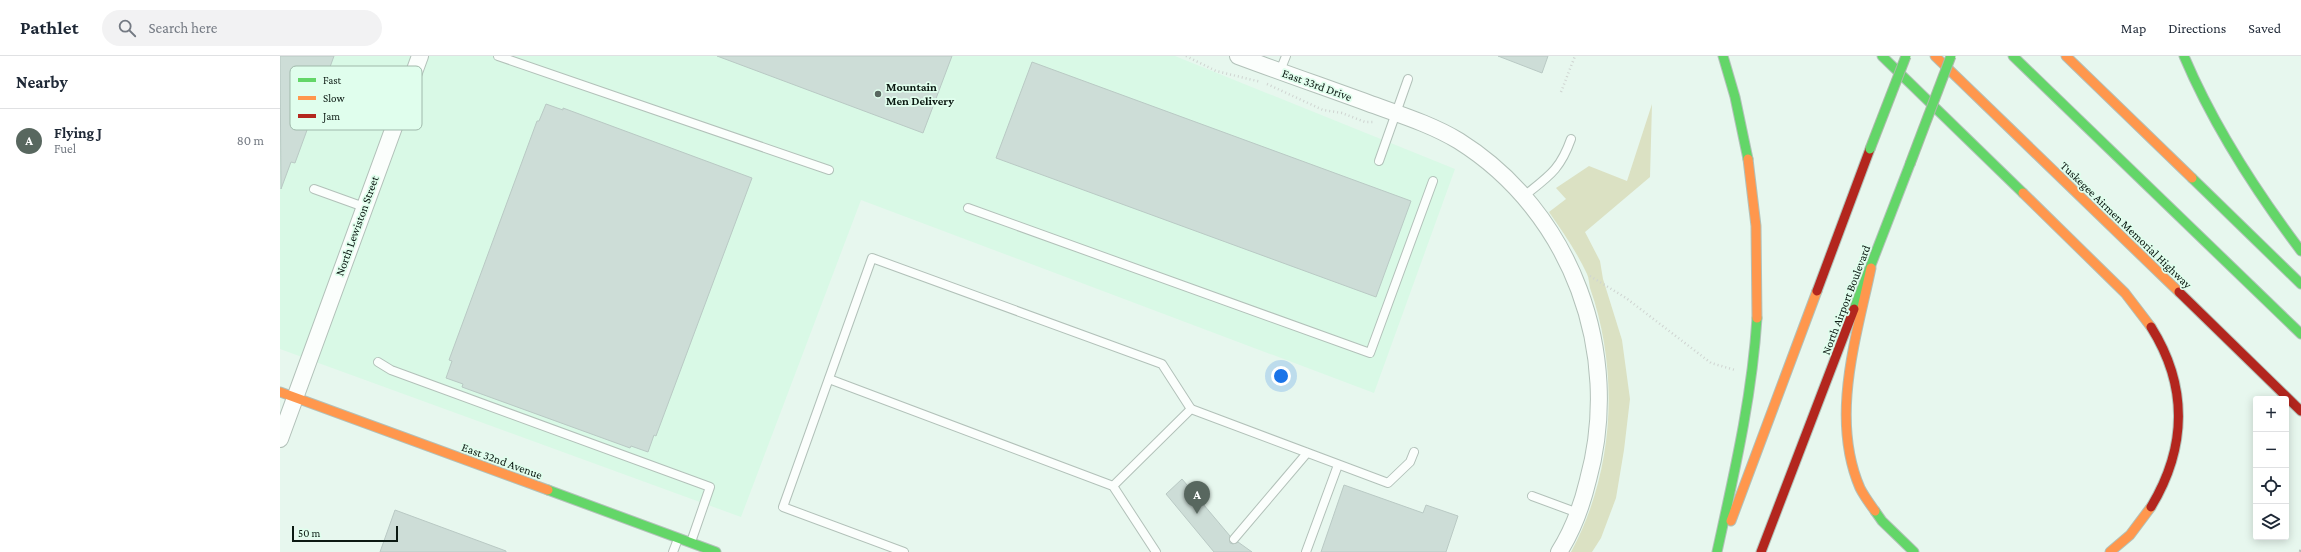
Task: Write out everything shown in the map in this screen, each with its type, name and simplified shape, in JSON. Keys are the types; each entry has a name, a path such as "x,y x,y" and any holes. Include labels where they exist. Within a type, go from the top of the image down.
{"main road":[{"path":"1718,552 1749,397 1754,359 1758,260 1755,221 1742,134 1731,80 1723,56"},
{"path":"1882,56 2125,293 2149,320 2170,363 2175,384 2178,412 2177,437 2173,459 2158,498 2129,537 2110,552"},
{"path":"1718,552 1906,56"},
{"name":"Tuskegee Airmen Memorial Highway","path":"1935,56 2301,411"},
{"name":"North Airport Boulevard","path":"1761,552 1951,56"},
{"path":"2013,56 2301,334"},
{"path":"2066,56 2301,284"},
{"path":"2184,56 2211,116 2232,153 2251,184 2301,251"},
{"path":"1871,268 1847,388 1844,418 1848,449 1853,472 1871,505 1902,542 1914,552"},
{"name":"East 32nd Avenue","path":"280,392 716,552"}],"street":[{"name":"North Lewiston Street","path":"416,66 420,56"},
{"name":"East 33rd Drive","path":"1238,56 1396,113 1440,131 1461,142 1491,165 1524,196 1554,237 1576,280 1590,320 1598,358 1600,393 1598,438 1592,466 1578,513 1559,552"},
{"name":"North Lewiston Street","path":"280,439 393,130"}],"lane":[{"path":"498,56 829,170"},
{"path":"1280,72 1286,56"},
{"path":"1379,161 1408,79"},
{"path":"1524,196 1556,170 1565,156 1571,139"},
{"path":"968,208 1370,353 1433,181"},
{"path":"314,189 364,207"},
{"path":"904,552 784,507 872,258 1162,364 1191,409 1388,483 1410,462 1414,452"},
{"path":"378,362 391,370 710,487 691,543"},
{"path":"829,379 1114,486 1156,552"},
{"path":"1114,486 1191,409"},
{"path":"1234,539 1307,453"},
{"path":"1306,552 1338,465"},
{"path":"1532,496 1578,513"},
{"path":"673,552 678,538"}],"path":[{"path":"1186,56 1216,71 1264,82 1323,110 1342,113 1365,122 1378,122 1391,128"},
{"path":"1561,92 1575,56"},
{"path":"1587,275 1600,280 1626,298 1711,363 1740,371"}],"shaded area":[{"path":"280,56 1175,56 1455,169 1374,393 861,200 741,517 280,349"},
{"path":"1652,104 1650,177 1585,232 1600,261 1603,279 1622,340 1630,399 1624,450 1616,498 1601,538 1592,552 1571,552 1585,521 1596,489 1604,456 1608,422 1609,388 1606,354 1600,321 1588,276 1574,250 1549,212 1566,199 1556,188 1589,166 1627,181"}],"building":[{"path":"280,56 334,56 330,66 290,66 290,130 307,130 295,163 291,162 281,189"},
{"name":"Mountain Men Delivery","path":"717,56 952,56 923,133"},
{"path":"1498,56 1548,56 1542,73"},
{"path":"1032,62 1411,201 1376,297 996,158"},
{"path":"546,104 563,110 563,108 752,178 656,436 654,435 648,452 631,446 630,448 462,387 463,384 446,378 452,361 449,360 537,121 539,121"},
{"path":"1182,479 1230,536 1230,543 1233,544 1238,542 1252,552 1214,552 1166,494"},
{"path":"1344,485 1423,513 1426,505 1458,516 1446,552 1321,552"},
{"path":"395,510 506,551 506,552 380,552"}],"traffic: fast":[{"path":"1723,56 1735,97 1748,159"},
{"path":"1882,56 2023,193"},
{"path":"1870,149 1906,56"},
{"path":"1910,164 1951,56"},
{"path":"2013,56 2301,334"},
{"path":"2184,56 2208,108 2236,157 2301,251"},
{"path":"1854,309 1910,164"},
{"path":"2192,178 2301,284"},
{"path":"1717,552 1747,407 1755,348 1757,318"},
{"path":"548,490 716,552"},
{"path":"1875,511 1882,521 1914,552"}],"traffic: slow":[{"path":"1935,56 2179,292"},
{"path":"2066,56 2192,178"},
{"path":"1748,159 1756,226 1757,318"},
{"path":"2023,193 2125,293 2151,327"},
{"path":"1871,268 1853,350 1846,406 1847,434 1851,461 1860,488 1875,511"},
{"path":"1731,521 1817,291"},
{"path":"280,392 548,490"},
{"path":"2110,552 2130,535 2151,507"}],"traffic: jam":[{"path":"1817,291 1870,149"},
{"path":"2179,292 2301,411"},
{"path":"1761,552 1854,309"},
{"path":"2151,327 2163,349 2172,372 2177,394 2178,417 2177,439 2171,462 2163,484 2151,507"}],"place":[{"name":"Mountain Men Delivery","path":"878,94"},
{"name":"Flying J","path":"1197,514"}]}
